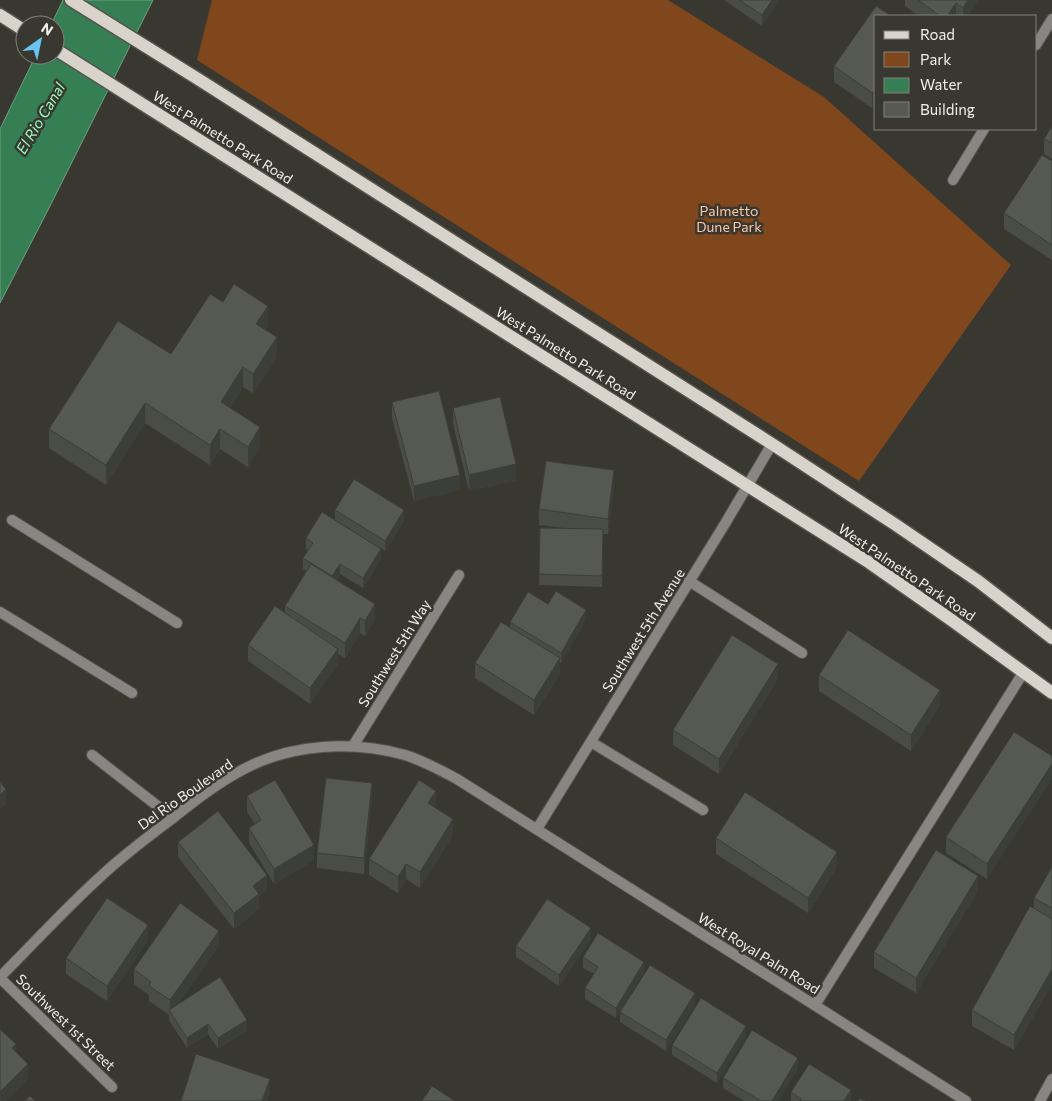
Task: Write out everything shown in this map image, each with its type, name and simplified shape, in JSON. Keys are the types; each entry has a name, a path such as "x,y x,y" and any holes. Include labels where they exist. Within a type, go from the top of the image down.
{"main road":[{"path":"71,0 772,444 978,581 1052,638"},
{"path":"0,15 15,25"},
{"name":"West Palmetto Park Road","path":"65,55 870,563 1052,693"}],"street":[{"path":"1037,43 1052,19"},
{"path":"953,180 983,130"},
{"name":"Southwest 5th Avenue","path":"537,829 772,444"},
{"path":"12,520 177,623"},
{"name":"Southwest 5th Way","path":"353,746 459,576"},
{"path":"689,581 802,653"},
{"path":"0,612 132,693"},
{"path":"815,1005 1023,673"},
{"path":"590,742 703,810"},
{"name":"Del Rio Boulevard","path":"0,977 99,878 140,842 222,782 246,768 298,750 325,746 353,746 380,749 407,756 457,779 537,829"},
{"path":"92,755 173,818"},
{"name":"West Royal Palm Road","path":"537,829 966,1101"},
{"name":"Southwest 1st Street","path":"0,977 112,1087"},
{"path":"1040,1101 1052,1079"}],"green space":[{"name":"Palmetto Dune Park","path":"212,0 668,0 824,97 1011,265 859,481 197,60"}],"water":[{"name":"El Rio Canal","path":"63,0 153,0 0,303 0,129 31,65 65,65 65,15 56,15"}],"building":[{"path":"739,0 772,0 762,15"},
{"path":"918,0 968,0 963,8 956,3 948,15 939,15"},
{"path":"876,6 890,15 874,15 874,90 872,93 834,66"},
{"path":"1052,126 1052,143 1044,139"},
{"path":"1042,155 1052,161 1052,245 1004,213"},
{"path":"234,284 268,306 256,324 277,337 253,374 243,367 221,402 260,427 248,447 220,429 210,445 145,403 106,465 49,429 118,321 171,354 210,294 223,302"},
{"path":"439,391 460,475 414,486 392,402"},
{"path":"500,397 516,464 469,475 453,408"},
{"path":"546,461 614,470 608,519 539,509"},
{"path":"354,479 404,510 385,541 335,510"},
{"path":"322,512 381,549 363,578 340,564 332,576 303,558 313,543 306,538"},
{"path":"540,528 603,529 602,576 539,574"},
{"path":"311,564 375,604 365,621 360,618 345,643 285,606"},
{"path":"556,591 586,610 561,653 510,622 528,592 548,604"},
{"path":"275,606 338,649 310,688 248,645"},
{"path":"501,622 560,658 534,700 475,663"},
{"path":"848,630 940,690 911,735 819,675"},
{"path":"732,635 778,664 719,759 673,730"},
{"path":"1014,732 1052,756 1052,764 987,864 946,837"},
{"path":"326,778 372,783 364,858 317,853"},
{"path":"275,780 314,845 274,869 249,828 261,820 247,796"},
{"path":"419,780 436,791 428,803 453,819 420,872 406,864 398,877 369,859"},
{"path":"0,782 6,789 0,795"},
{"path":"745,792 837,852 808,898 716,838"},
{"path":"218,811 267,875 253,886 259,894 234,913 178,842"},
{"path":"936,850 978,876 916,978 874,952"},
{"path":"1052,867 1052,908 1034,898"},
{"path":"107,898 148,925 107,986 66,958"},
{"path":"547,899 591,928 559,975 516,946"},
{"path":"180,903 219,931 170,1000 149,986 151,982 134,969"},
{"path":"1030,906 1052,919 1052,969 1014,1035 972,1010"},
{"path":"598,933 644,962 616,1008 585,988 598,967 583,957"},
{"path":"650,965 695,993 666,1040 620,1012"},
{"path":"220,977 247,1020 218,1038 208,1024 187,1038 169,1010"},
{"path":"701,998 746,1026 717,1073 672,1045"},
{"path":"0,1029 16,1044 12,1048 28,1064 0,1092"},
{"path":"752,1030 798,1058 772,1101 761,1101 723,1078"},
{"path":"196,1054 270,1079 262,1101 181,1101"},
{"path":"809,1064 851,1090 844,1101 800,1101 801,1099 791,1092"},
{"path":"432,1086 455,1101 422,1101"},
{"path":"30,1096 35,1101 25,1101"}]}
